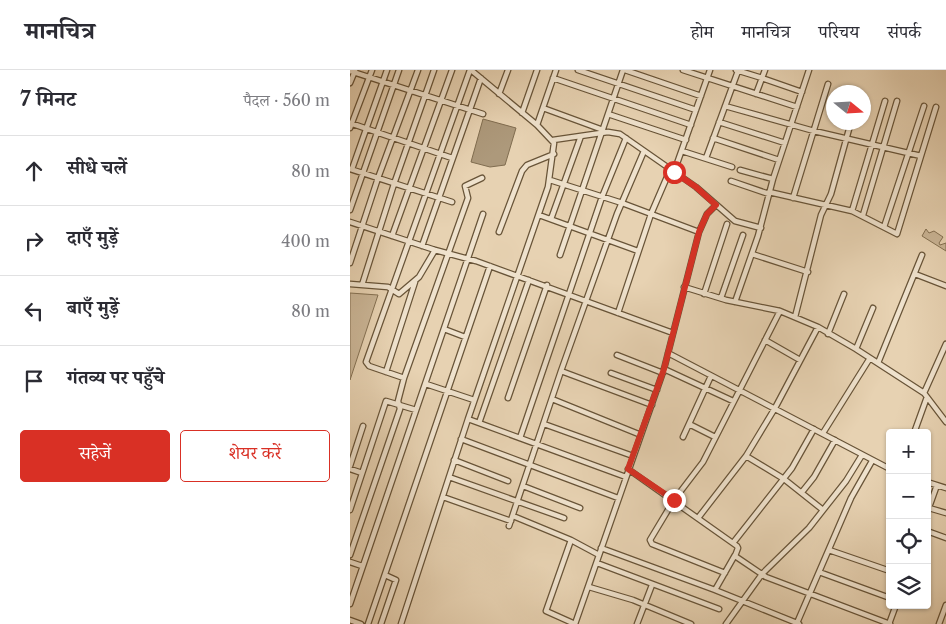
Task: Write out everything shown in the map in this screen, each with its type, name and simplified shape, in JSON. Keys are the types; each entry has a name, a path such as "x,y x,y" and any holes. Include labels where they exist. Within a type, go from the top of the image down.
{"street":[{"path":"372,70 350,125 452,158"},
{"path":"387,70 351,169 452,202"},
{"path":"350,210 392,85 399,70"},
{"path":"350,263 392,138 418,70"},
{"path":"362,285 394,184 434,70"},
{"path":"392,236 439,100 452,70"},
{"path":"401,624 474,400 539,215 550,180 554,153 554,142 537,125 470,70 438,154 393,291 366,362 369,366 404,378"},
{"path":"422,246 470,110 481,70"},
{"path":"500,94 508,70"},
{"path":"522,113 537,70"},
{"path":"537,125 556,70"},
{"path":"578,70 696,110"},
{"path":"560,255 624,70 701,96"},
{"path":"683,70 797,107"},
{"path":"618,313 651,214 665,178 682,151 710,70"},
{"path":"706,158 733,87 737,70 802,92"},
{"path":"756,94 765,70"},
{"path":"735,302 758,236 773,179 802,92 807,70"},
{"path":"350,83 353,71 483,114"},
{"path":"553,78 691,124"},
{"path":"793,198 828,84"},
{"path":"852,211 885,101"},
{"path":"863,215 897,101"},
{"path":"725,106 814,131 921,156"},
{"path":"884,227 924,106"},
{"path":"731,181 769,193 852,211 897,234 936,107"},
{"path":"543,108 602,135"},
{"path":"608,114 686,140"},
{"path":"719,122 785,143"},
{"path":"795,317 821,215 827,206 848,130"},
{"path":"554,142 613,132 696,187 714,207 739,224 760,229"},
{"path":"713,138 779,160"},
{"path":"551,219 580,139"},
{"path":"520,438 602,197 625,139"},
{"path":"682,151 732,167"},
{"path":"511,521 586,301 643,152"},
{"path":"499,232 522,170 527,165 554,153"},
{"path":"740,170 773,179"},
{"path":"350,555 400,409 398,403 404,378 449,253 468,193 465,187 482,178"},
{"path":"550,180 622,203 699,232"},
{"path":"571,540 547,612 575,624 664,371 699,232 714,207"},
{"path":"350,604 483,214"},
{"path":"539,215 638,251"},
{"path":"350,222 432,250 468,258 547,285 673,333"},
{"path":"704,294 727,224"},
{"path":"721,298 743,235"},
{"path":"350,284 401,292 415,281 426,267 432,250"},
{"path":"752,254 808,272"},
{"path":"878,363 922,255"},
{"path":"368,624 490,266"},
{"path":"915,274 946,286"},
{"path":"479,423 529,280"},
{"path":"386,372 415,281"},
{"path":"508,398 547,285"},
{"path":"684,288 735,302 780,311 818,328 856,349 925,395 946,422"},
{"path":"828,334 844,294"},
{"path":"856,349 873,308"},
{"path":"725,573 651,543 650,540 674,500 700,466 780,311"},
{"path":"698,518 746,456 775,408 818,328"},
{"path":"444,329 465,337"},
{"path":"765,340 800,360"},
{"path":"915,429 925,395 946,344"},
{"path":"668,354 886,467"},
{"path":"617,355 706,387 733,401"},
{"path":"823,434 870,358"},
{"path":"561,371 652,405"},
{"path":"611,373 657,390"},
{"path":"683,437 712,376"},
{"path":"426,384 474,400"},
{"path":"552,399 641,435"},
{"path":"350,510 386,401 398,403 416,410"},
{"path":"468,419 626,477"},
{"path":"544,424 633,456"},
{"path":"689,424 714,437"},
{"path":"362,474 350,468 363,426"},
{"path":"733,543 799,457 814,429"},
{"path":"462,439 529,466 618,498"},
{"path":"802,492 835,440"},
{"path":"726,624 762,574 806,532 846,481 862,455"},
{"path":"746,456 784,478 823,510"},
{"path":"454,460 508,481"},
{"path":"601,548 742,600 798,624 852,498 872,461"},
{"path":"628,469 738,547 715,590"},
{"path":"449,477 564,518"},
{"path":"931,483 946,488"},
{"path":"931,502 937,485"},
{"path":"523,486 580,508"},
{"path":"443,497 571,540 599,555"},
{"path":"931,509 946,513"},
{"path":"931,532 946,538"},
{"path":"829,550 886,570"},
{"path":"735,555 762,574 890,624 895,609"},
{"path":"350,562 362,566"},
{"path":"597,563 719,609"},
{"path":"819,572 886,597"},
{"path":"381,624 396,580 385,575"},
{"path":"637,624 652,585"},
{"path":"589,587 645,605 691,624"},
{"path":"939,624 946,605"},
{"path":"350,620 360,624"}],"shaded area":[{"path":"483,119 516,128 505,165 490,167 471,162"},
{"path":"926,229 929,233 934,231 943,237 939,243 940,245 946,243 946,251 922,236"},
{"path":"350,293 378,295 350,380"}],"route":[{"path":"674,172 696,187 716,205 707,214 699,232 664,369 628,469 674,500"}]}
